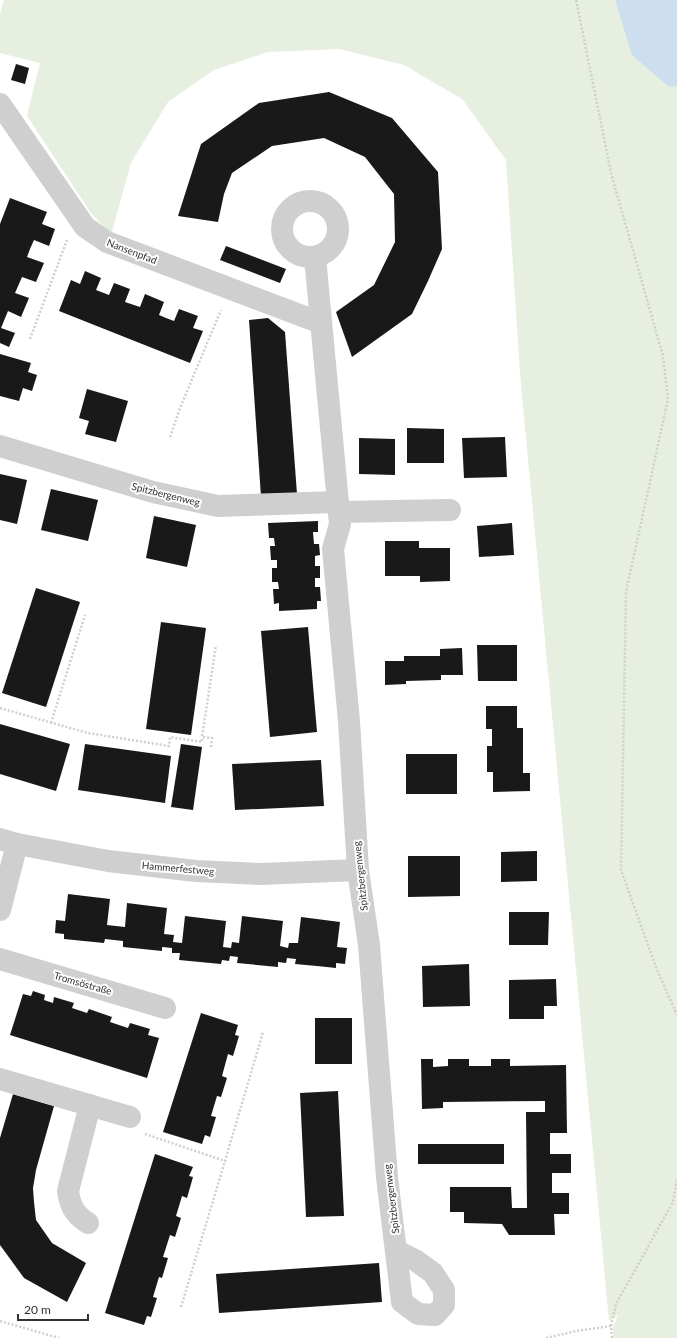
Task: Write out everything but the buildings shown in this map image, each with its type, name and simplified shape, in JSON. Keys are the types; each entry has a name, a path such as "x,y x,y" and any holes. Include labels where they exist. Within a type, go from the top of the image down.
{"street":[{"name":"Nansenpfad","path":"0,104 77,215 93,234 107,242 322,323"},
{"name":"Spitzbergenweg","path":"315,257 340,524 333,549 348,721 358,870 369,945 387,1177 397,1251"},
{"name":"Spitzbergenweg","path":"0,446 153,492 218,506 338,507"},
{"path":"338,507 450,510"},
{"path":"0,910 8,841"},
{"name":"Hammerfestweg","path":"8,841 108,861 196,871 261,874 358,870"},
{"name":"Tromsöstraße","path":"0,959 165,1008"},
{"path":"0,1079 130,1117"},
{"path":"88,1223 77,1216 69,1203 68,1191 90,1105"}],"path":[{"path":"576,0 610,173 663,356 668,399 626,592 621,870 657,970 677,1015"},
{"path":"30,339 77,215"},
{"path":"170,437 180,408 230,289"},
{"path":"51,723 85,615"},
{"path":"0,708 88,733 169,746 170,737 202,742 216,645"},
{"path":"202,736 212,738 211,747"},
{"path":"181,1308 263,1032"},
{"path":"130,1117 127,1128 225,1161"},
{"path":"612,1338 611,1326 616,1304 673,1202 677,1180"},
{"path":"0,1321 59,1338"},
{"path":"546,1338 576,1331 611,1326"}],"shaded area":[{"path":"4,0 677,0 677,1338 613,1338 613,1327 618,1315 609,1321 520,374 506,160 462,99 404,65 339,49 268,52 214,70 168,102 131,163 111,235 91,213 27,116 40,63 0,53 0,14"}],"water":[{"path":"615,0 677,0 677,86 669,87 632,55"}]}
